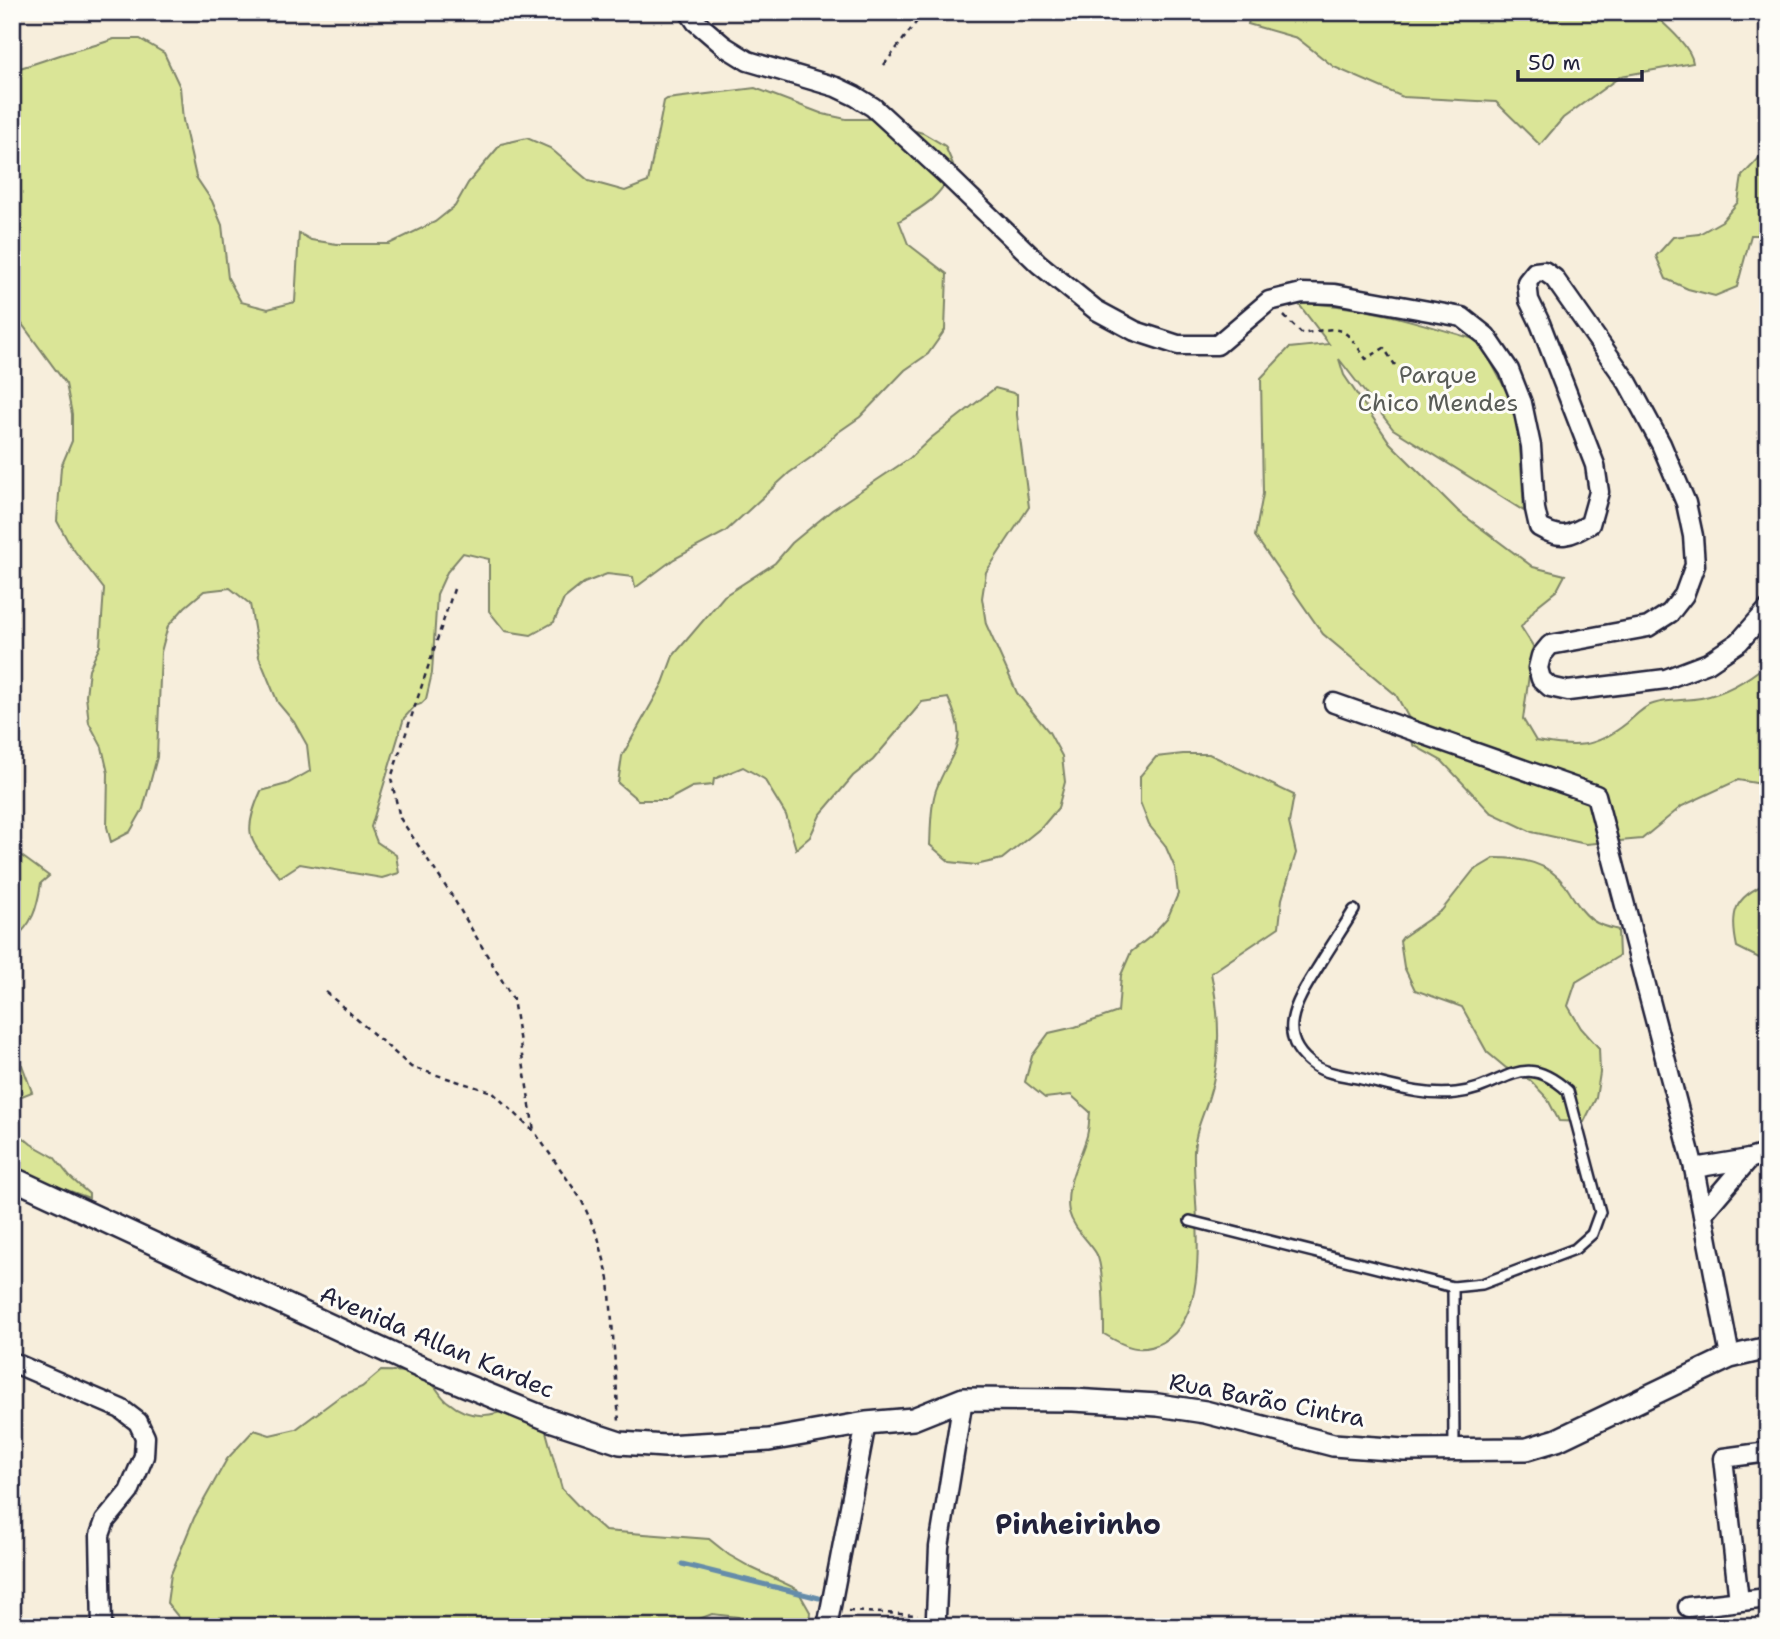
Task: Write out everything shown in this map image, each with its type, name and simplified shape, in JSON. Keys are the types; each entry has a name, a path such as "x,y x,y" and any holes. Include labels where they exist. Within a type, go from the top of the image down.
{"street":[{"path":"689,12 696,22 724,46 748,61 836,87 873,107 947,174 1039,264 1096,310 1135,331 1178,345 1217,345 1269,301 1302,293 1335,294 1462,317 1486,336 1509,370 1522,403 1531,446 1535,509 1539,527 1555,536 1571,534 1590,524 1599,492 1595,465 1587,442 1529,300 1527,282 1535,272 1544,271 1553,278 1628,383 1661,444 1686,503 1693,536 1695,565 1684,595 1670,613 1648,626 1550,645 1541,656 1538,667 1541,679 1550,687 1568,691 1666,679 1708,663 1739,642 1768,610"},
{"path":"1334,703 1596,796 1694,1168 1730,1357"},
{"path":"1694,1168 1749,1159 1768,1153"},
{"path":"1703,1213 1749,1159"},
{"name":"Avenida Allan Kardec","path":"12,1178 418,1366 550,1420 620,1443 665,1446 769,1440 866,1423"},
{"name":"Rua Barão Cintra","path":"866,1423 913,1419 963,1399 1073,1400 1158,1405 1205,1412 1333,1445 1404,1450 1527,1449 1557,1440 1730,1357 1768,1348"},
{"path":"12,1362 121,1409 138,1422 145,1437 144,1455 128,1492 105,1521 100,1535 102,1627"},
{"path":"936,1621 939,1547 963,1399"},
{"path":"829,1618 866,1423"},
{"path":"1740,1601 1723,1458 1768,1452"},
{"path":"1688,1607 1768,1598"}],"lane":[{"path":"1191,1221 1453,1287 1482,1284 1575,1249 1592,1234 1600,1212 1569,1091 1554,1078 1533,1071 1511,1073 1489,1086 1456,1093 1426,1093 1317,1067 1299,1050 1292,1034 1292,1019 1297,1000 1354,910"},
{"path":"1453,1287 1454,1450"}],"path":[{"path":"884,65 924,12"},
{"path":"1269,301 1302,334 1330,328 1349,334 1366,359 1384,348 1395,365"},
{"path":"454,589 391,778 400,818 452,896 513,999 534,1131"},
{"path":"326,992 411,1067 492,1092 534,1131 581,1199 601,1248 609,1279 620,1443"},
{"path":"829,1618 936,1621"}],"green space":[{"path":"1251,12 1651,12 1682,43 1693,63 1621,76 1563,118 1540,145 1496,102 1403,97 1334,67 1297,38 1248,24"},
{"path":"114,39 140,39 164,53 180,87 183,120 196,177 212,201 222,225 228,278 241,302 268,309 295,302 299,233 311,240 337,244 389,244 435,222 455,206 468,183 501,144 527,138 550,148 589,181 625,191 648,182 664,101 667,99 755,88 823,114 846,119 871,119 923,133 945,146 955,169 931,200 899,221 908,244 947,274 945,330 928,354 905,370 860,417 789,473 725,532 674,559 635,588 633,577 607,574 584,583 564,599 554,622 531,635 505,631 489,611 489,559 463,553 447,572 437,594 432,673 426,699 404,718 371,827 377,842 396,855 399,873 382,878 300,864 280,877 256,846 250,829 261,791 287,784 310,771 307,745 294,722 278,703 259,657 250,604 230,588 204,591 168,626 161,652 157,757 143,809 130,832 111,842 107,827 108,773 102,747 89,723 86,696 89,669 100,646 104,589 70,545 57,521 61,467 72,441 72,414 66,384 16,316 12,315 12,70"},
{"path":"1768,149 1768,235 1751,235 1737,287 1715,296 1688,289 1666,279 1656,256 1673,237 1699,234 1722,221 1738,202 1742,176"},
{"name":"Parque Chico Mendes","path":"1298,303 1368,311 1480,341 1518,413 1524,511 1393,429 1339,359 1344,375 1390,443 1458,511 1533,567 1565,575 1557,590 1537,606 1521,627 1533,646 1523,719 1536,741 1562,745 1594,742 1615,732 1650,705 1719,693 1745,680 1768,663 1768,785 1738,780 1682,806 1642,839 1586,844 1532,832 1490,812 1442,761 1413,745 1411,722 1396,695 1323,634 1255,536 1263,494 1261,378 1289,348 1329,344"},
{"path":"995,388 1017,394 1017,415 1029,507 986,572 982,598 986,624 1017,693 1049,732 1062,756 1065,782 1058,808 1042,827 1002,859 976,865 950,862 930,845 934,797 958,737 955,714 948,698 922,702 873,760 853,776 820,815 810,837 796,849 786,815 764,779 743,767 714,779 713,785 692,787 668,800 638,800 618,783 622,756 663,683 673,656 724,596 775,563 792,543 832,510 910,458"},
{"path":"1209,754 1294,795 1289,823 1296,853 1282,899 1279,927 1211,973 1218,1037 1213,1084 1199,1125 1194,1151 1198,1255 1196,1282 1190,1307 1179,1328 1155,1346 1139,1348 1125,1345 1104,1334 1099,1260 1069,1212 1070,1184 1087,1136 1090,1112 1071,1095 1045,1098 1025,1082 1032,1056 1049,1033 1118,1012 1121,975 1131,952 1151,936 1168,917 1178,894 1175,868 1165,845 1149,825 1140,802 1140,776 1156,757"},
{"path":"12,849 49,876 41,883 36,908 29,922 12,941"},
{"path":"1495,858 1524,860 1551,871 1565,885 1587,916 1597,923 1618,930 1619,956 1576,982 1568,1006 1581,1028 1599,1048 1600,1073 1596,1098 1584,1122 1559,1121 1547,1098 1530,1080 1506,1068 1487,1052 1462,1007 1415,990 1404,967 1400,941 1403,937 1442,910 1473,871"},
{"path":"1768,883 1768,960 1737,947 1734,925 1741,901 1756,888"},
{"path":"12,1060 22,1065 32,1092 12,1100"},
{"path":"12,1128 31,1144 54,1157 70,1177 89,1194 89,1198 12,1170"},
{"path":"381,1371 418,1375 432,1383 445,1400 474,1415 492,1414 520,1405 542,1417 562,1489 605,1531 709,1539 729,1555 797,1589 810,1612 809,1627 759,1627 738,1617 712,1614 689,1623 688,1627 241,1627 233,1623 184,1624 167,1603 171,1574 194,1518 227,1459 254,1430 270,1435 296,1429 339,1397 362,1387"}],"waterway":[{"path":"682,1564 819,1598"}],"district":[{"name":"Pinheirinho","path":"1078,1524"}]}
